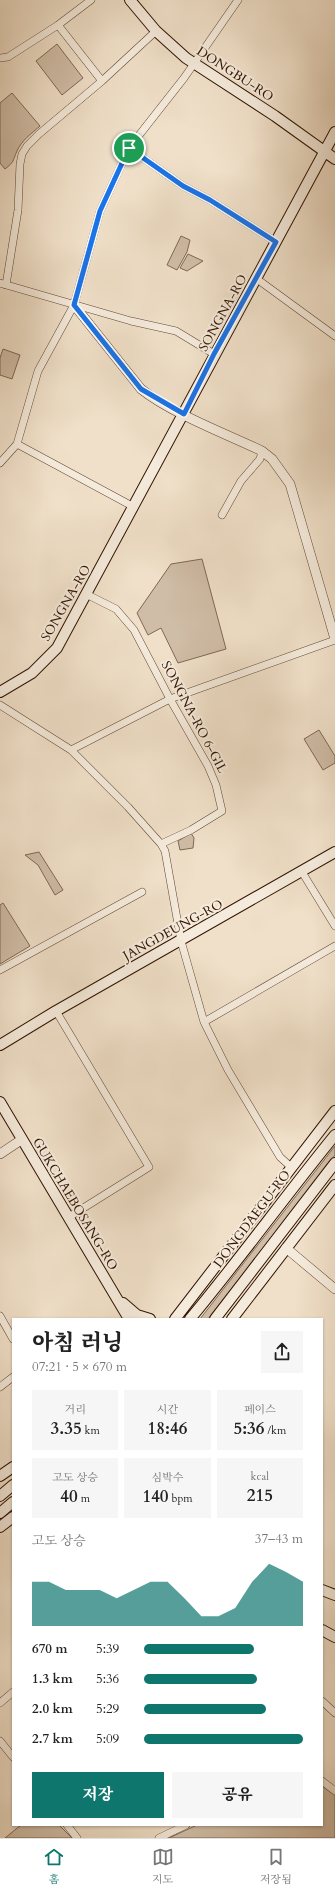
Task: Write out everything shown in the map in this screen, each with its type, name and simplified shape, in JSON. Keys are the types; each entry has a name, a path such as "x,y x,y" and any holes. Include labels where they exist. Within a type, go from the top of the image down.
{"main road":[{"name":"DONGBU-RO","path":"130,0 156,32 194,63 270,113 335,159"},
{"name":"SONGNA-RO","path":"0,692 32,673 57,648 134,508 214,354 257,279 335,132"},
{"name":"JANGDEUNG-RO","path":"0,1045 56,1010 335,852"},
{"name":"GUKCHAEBOSANG-RO","path":"0,1102 128,1318"},
{"path":"177,1315 335,1111"},
{"name":"DONGDAEGU-RO","path":"191,1318 223,1280 292,1187 335,1135"},
{"path":"217,1318 335,1163"},
{"path":"233,1318 335,1185"},
{"path":"115,1295 122,1318"},
{"path":"115,1295 137,1315 147,1318"},
{"path":"0,1476 12,1468"},
{"path":"0,1496 12,1486"},
{"path":"0,1512 12,1503"},
{"path":"0,1527 12,1517"},
{"path":"323,1590 335,1595"},
{"path":"323,1631 335,1638"}],"street":[{"path":"0,58 8,57 58,25 91,0"},
{"path":"0,463 18,444 38,371 74,305 100,211 129,148 184,78 238,0"},
{"path":"58,25 102,81"},
{"path":"156,32 102,81 39,134 27,146 22,154 20,164 18,210 3,284 74,305 176,331 214,354"},
{"path":"129,148 183,186 210,200 276,242"},
{"path":"257,279 335,336"},
{"path":"71,750 170,699 335,640 290,484 272,459 262,451 184,414 141,389 74,305"},
{"path":"18,444 134,508"},
{"path":"222,515 241,481 260,459 262,451"},
{"name":"SONGNA-RO 6-GIL","path":"86,594 116,609 134,630 170,699 208,766 216,785 222,811 191,830 161,844"},
{"path":"0,705 71,750 142,821 161,844 165,851 180,941 204,1022 228,1070 280,1157 291,1167"},
{"path":"302,872 335,926"},
{"path":"0,970 142,892"},
{"path":"204,1022 335,946"},
{"path":"56,1010 149,1167 69,1217"},
{"path":"0,1154 22,1140"},
{"path":"286,1248 335,1290"},
{"path":"0,1316 12,1337"},
{"path":"0,1387 12,1378"},
{"path":"0,1703 12,1693"},
{"path":"323,1702 335,1713"},
{"path":"0,1741 12,1756"},
{"path":"323,1782 335,1791"},
{"path":"68,1826 77,1838"},
{"path":"159,1838 184,1826"}],"shaded area":[{"path":"57,44 83,78 62,95 36,61"},
{"path":"12,93 40,126 21,144 12,163 5,169 0,163 0,103"},
{"path":"181,236 190,240 187,252 177,270 167,265"},
{"path":"188,254 203,261 187,271 180,268"},
{"path":"3,349 20,355 12,379 0,375 0,358"},
{"path":"202,559 226,649 178,663 161,628 148,635 137,613 171,564"},
{"path":"319,730 335,756 335,763 323,770 304,739"},
{"path":"191,833 194,838 193,848 180,850 178,841"},
{"path":"39,852 63,890 55,895 38,865 25,855"},
{"path":"3,903 30,946 0,964 0,905"},
{"path":"335,1146 335,1155 209,1318 201,1318"},
{"path":"323,1787 335,1795 335,1838 169,1838 195,1826 323,1826"},
{"path":"20,1826 60,1826 72,1838 5,1838"}],"route":[{"path":"129,148 183,186 210,200 225,211 276,242 257,279 214,354 184,414 141,389 87,319 74,305 88,261 100,211 109,188 129,148"}]}
